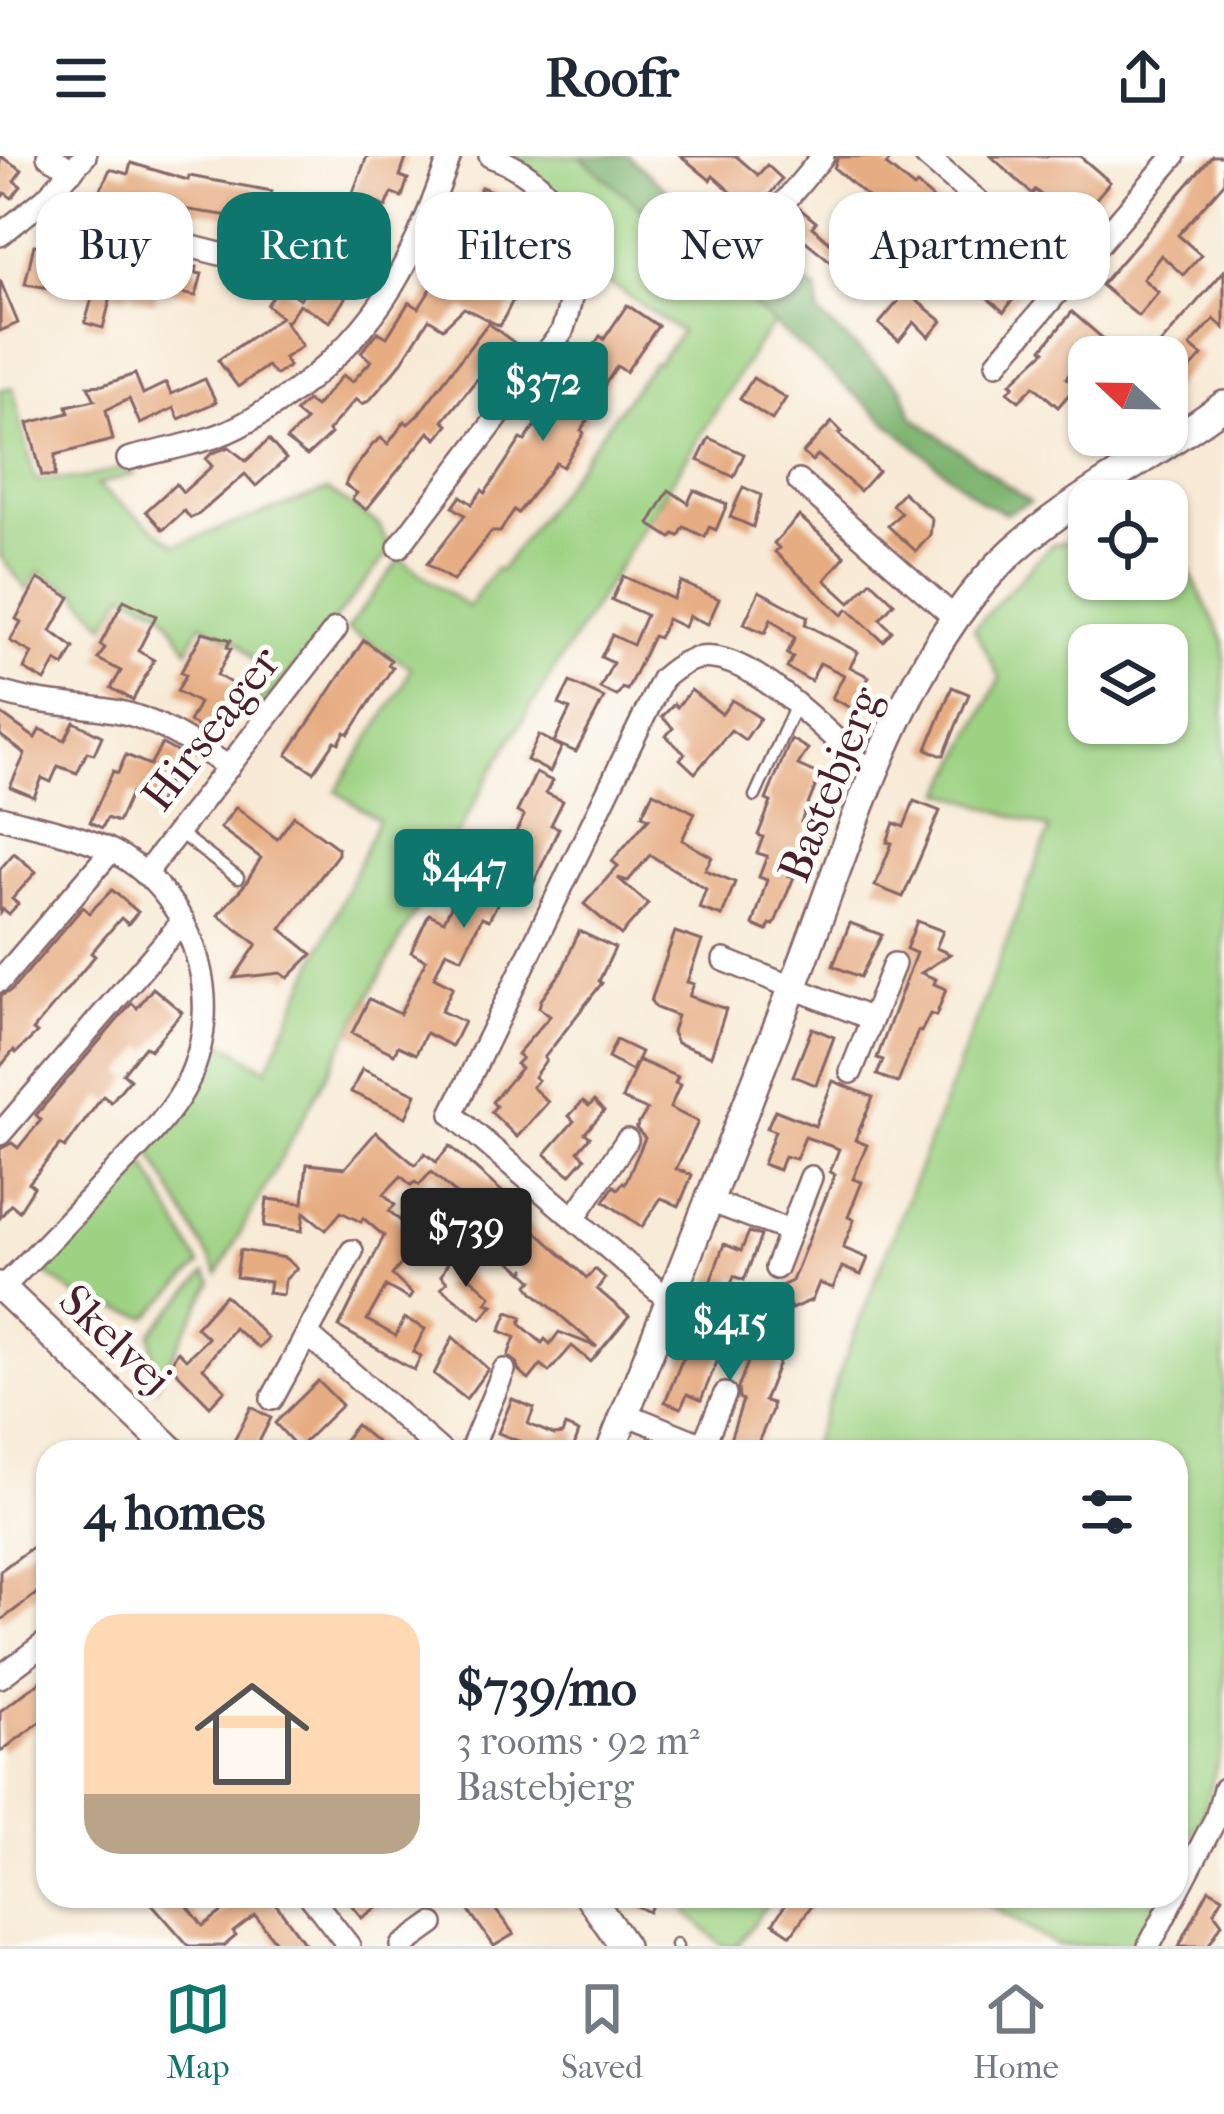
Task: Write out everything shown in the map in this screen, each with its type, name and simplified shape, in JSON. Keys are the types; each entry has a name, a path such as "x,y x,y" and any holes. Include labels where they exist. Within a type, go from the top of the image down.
{"street":[{"path":"48,156 79,163"},
{"path":"128,458 219,435 279,403 338,358 385,302 403,270 450,156"},
{"path":"399,547 562,332 572,302 576,272 572,241 559,209 539,184 490,156"},
{"path":"793,192 823,156"},
{"path":"926,156 968,192"},
{"path":"1110,230 1174,156"},
{"path":"52,192 79,163"},
{"path":"0,235 36,206"},
{"path":"997,363 1050,300"},
{"name":"Bastebjerg","path":"615,1440 907,700 956,619 1013,550 1103,483 1182,437 1224,405"},
{"path":"800,481 956,619"},
{"name":"Hirseager","path":"145,874 335,629"},
{"path":"670,1301 452,1114 662,679 682,662 709,657 761,676 875,776"},
{"path":"0,692 23,700 124,712 158,725 229,767"},
{"path":"1,819 81,838 145,874 183,921 194,946 205,998 199,1052 177,1101 1,1287"},
{"path":"0,981 111,851"},
{"path":"0,1134 183,921"},
{"path":"724,960 872,1019"},
{"path":"851,1072 894,964"},
{"path":"574,1218 627,1139"},
{"path":"776,1268 811,1178"},
{"path":"709,1201 790,1231"},
{"path":"272,1399 352,1251"},
{"name":"Skelvej","path":"1,1287 161,1440"},
{"path":"307,1334 428,1440"},
{"path":"475,1440 504,1370"},
{"path":"705,1440 724,1394"},
{"path":"626,1414 684,1440"},
{"path":"0,1678 36,1650"},
{"path":"1188,1872 1216,1818 1224,1789"},
{"path":"319,1908 349,1946"},
{"path":"597,1908 624,1946"},
{"path":"1149,1946 1169,1908"},
{"path":"402,1946 433,1924"}],"lane":[{"path":"755,796 795,706"},
{"path":"178,832 238,878"}],"green space":[{"path":"506,156 580,156 638,206 638,300 748,300 775,323 497,762 218,1274 149,1149 193,1096 211,1040 217,1039 267,1069 378,820 336,791 411,667 347,629 400,559 468,607 681,332 614,286 614,192 546,192"},
{"path":"580,156 628,156 669,192 638,192 638,206"},
{"path":"805,284 817,289 819,315 902,388 913,417 1030,502 1006,513 983,503 746,300 805,300"},
{"path":"13,387 35,480 83,478 123,468 135,474 96,485 176,545 328,490 379,525 391,550 262,709 255,705 265,690 266,676 240,644 201,623 188,649 162,610 125,593 105,625 77,593 39,571 27,590 0,556 0,390"},
{"path":"1068,542 1068,600 1188,600 1188,569 1224,641 1224,1741 1202,1816 1188,1843 1188,1440 814,1440 1050,829 944,792 1000,678 974,628 1051,545"},
{"path":"141,1156 200,1265 148,1317 79,1298 38,1267"},
{"path":"206,1273 212,1282 156,1386 151,1333"},
{"path":"690,1908 764,1908 737,1946 723,1946 687,1913"},
{"path":"995,1908 1154,1908 1134,1946 1057,1946"}],"building":[{"path":"0,156 22,170 14,181 21,186 12,198 5,193 0,200"},
{"path":"367,156 407,156 400,176 408,179 402,197 391,192 353,192"},
{"path":"681,156 736,156 758,175 767,165 782,179 772,192 731,192 713,176 710,180"},
{"path":"893,156 886,165 925,192 862,192 834,168 838,157"},
{"path":"991,156 1080,156 1110,182 1102,192 1030,192"},
{"path":"1212,156 1224,156 1224,183 1178,235 1201,255 1183,275 1161,255 1143,279 1158,292 1138,316 1110,293 1110,275"},
{"path":"131,163 188,180 189,176 272,191 217,192 217,214 193,210 193,192 100,192 110,169 128,174"},
{"path":"805,213 816,222 812,227 829,241 829,260 805,240"},
{"path":"34,245 36,245 36,286 25,284"},
{"path":"193,266 202,274 193,295"},
{"path":"1224,271 1224,328 1214,319 1190,346 1202,356 1188,371 1188,336 1167,336"},
{"path":"0,280 18,323 0,331"},
{"path":"92,300 110,300 103,328 85,323"},
{"path":"270,300 344,300 330,322 299,304 284,320 302,346 284,358 289,366 276,375 267,366 238,387 218,360 281,317 267,305"},
{"path":"424,300 513,300 500,326 464,308 443,328 429,319 369,401 362,404 356,399 328,431 331,434 307,456 286,440 306,421 295,412 307,401 315,407 343,375 352,382 371,361 361,352 378,332 387,337 409,302 419,308"},
{"path":"899,300 916,300 942,321 929,337 914,322 899,341 879,324"},
{"path":"989,300 1012,300 1004,312"},
{"path":"627,305 658,326 626,372 617,366 585,415 589,418 581,430 584,433 563,467 556,463 518,513 514,510 500,532 491,532 453,581 427,564 465,515 453,507 461,496 472,504 482,490 485,493 521,439 525,441 560,388 564,390"},
{"path":"1072,312 1100,336 1068,336 1068,395 1058,407 1034,386 1019,401 1008,392 1011,383 1045,351 1042,349"},
{"path":"488,323 516,344 506,357 499,352 443,421 448,425 437,439 429,432 366,510 352,499 357,493 345,485 349,476 373,444 381,438 388,444 405,421 408,424 418,415"},
{"path":"135,374 143,394 166,383 171,394 205,379 216,402 179,419 174,408 140,424 129,399 106,410 113,440 55,455 55,476 42,476 28,423 69,413 67,406 95,400 88,386"},
{"path":"753,378 786,398 772,420 740,399"},
{"path":"832,422 878,471 860,491 818,455 812,461 803,453"},
{"path":"709,438 744,454 734,477 698,460"},
{"path":"269,440 286,459 256,486 245,474 199,514 191,518 184,511 163,530 146,511 176,484 183,492 212,466 206,459 212,453 229,447 246,461"},
{"path":"743,487 761,495 753,527 730,517"},
{"path":"669,490 688,503 694,490 727,504 716,530 709,527 705,537 684,527 679,536 671,538 649,524"},
{"path":"903,492 932,519 930,535 916,551 888,526 901,513 892,505"},
{"path":"799,516 845,556 825,580 850,603 871,581 894,603 880,619 892,631 883,641 848,609 842,615 775,552 779,548 774,543"},
{"path":"623,576 673,599 681,582 719,599 708,624 689,616 684,627 667,619 659,638 653,636 627,690 622,688 617,696 600,688 613,663 601,657 612,635 633,645 646,615 612,600"},
{"path":"38,579 70,597 51,631 74,648 64,666 56,661 45,681 24,669 32,653 10,641"},
{"path":"759,591 808,617 805,624 858,652 850,667 869,677 853,709 832,698 844,675 820,663 811,681 787,668 793,657 787,654 795,638 771,619 765,633 744,624"},
{"path":"124,600 156,616 138,651 154,660 133,700 111,688 121,671 98,659 105,648 100,645"},
{"path":"203,632 231,640 217,675 243,690 229,716 222,713 211,733 189,722 199,703 177,691 186,675 181,672"},
{"path":"364,640 391,660 388,665 393,667 349,734 335,741 314,772 287,755"},
{"path":"570,682 604,698 576,752 554,742 570,709 559,704"},
{"path":"952,687 969,694 944,755 940,755 927,749"},
{"path":"691,690 722,714 732,700 760,718 745,740 731,730 695,773 680,759 685,754 666,736 673,728 662,717"},
{"path":"0,713 35,738 40,729 65,740 74,722 102,736 77,773 58,766 51,782 42,778 34,797 10,787 25,754 0,735"},
{"path":"539,735 562,747 550,772 527,760"},
{"path":"791,739 808,749 798,765 820,775 801,822 809,825 789,876 794,877 767,931 753,925 767,880 759,877 767,856 757,853 763,837 758,835 771,802 766,800"},
{"path":"162,744 182,755 157,804 131,793 118,822 107,818 102,828 90,822 113,771 118,773 126,755 150,765"},
{"path":"536,773 552,781 546,793 563,801 551,825 559,828 525,902 503,892 489,920 482,917 462,958 446,951 434,977 453,987 441,1011 464,1022 452,1046 426,1033 416,1054 398,1046 394,1054 352,1033 369,999 400,1014 426,960 411,952 429,914 444,921 469,869 492,880 524,816 517,812"},
{"path":"653,792 695,813 682,840 712,857 705,870 735,882 722,916 699,908 706,889 650,855 628,881 618,878 648,904 621,935 584,904 618,866 612,861 649,818 642,815"},
{"path":"914,801 940,811 903,897 875,886 892,843 887,842 894,823 904,827"},
{"path":"236,807 277,839 294,816 338,848 281,929 312,954 288,978 281,973 234,978 257,944 218,915 261,858 220,828"},
{"path":"14,853 36,872 12,899 18,904 9,914 3,909 0,913 0,869"},
{"path":"112,890 138,912 128,924 121,918 33,1030 37,1033 0,1067 0,996 11,991 83,907 89,913"},
{"path":"917,921 943,931 936,948 950,954 921,973 946,989 936,1016 930,1014 918,1031 898,1083 877,1075 883,1060 877,1058 916,953 906,949"},
{"path":"850,923 882,935 860,977 833,966"},
{"path":"579,931 615,948 602,983 534,1077 538,1080 532,1087 548,1102 517,1137 491,1112 496,1106 492,1102 521,1068 516,1064 522,1058 517,1054 550,1016 539,1008 541,1000 562,971"},
{"path":"675,932 702,941 687,982 694,984 689,996 726,1009 711,1056 677,1043 672,1032 677,1016 651,1001"},
{"path":"153,988 182,1012 123,1073 130,1079 111,1102 103,1096 65,1148 60,1145 29,1183 34,1187 19,1211 11,1204 0,1218 0,1149 12,1143 18,1148 41,1120 36,1115 132,1003 137,1008"},
{"path":"812,1028 834,1037 816,1085 793,1076"},
{"path":"616,1040 641,1052 632,1071 608,1058"},
{"path":"638,1060 678,1077 675,1083 680,1085 670,1108 698,1122 676,1169 692,1175 679,1206 661,1198 642,1227 604,1201 614,1186 618,1189 625,1184 645,1138 636,1128 647,1110 622,1099"},
{"path":"362,1069 416,1094 406,1117 351,1092"},
{"path":"833,1081 873,1097 855,1140 867,1145 853,1179 862,1182 848,1217 854,1220 843,1248 868,1258 861,1275 842,1267 833,1288 819,1283 812,1300 791,1309 781,1286 792,1281 835,1174 830,1172 839,1149 805,1137 796,1159 784,1156 779,1170 763,1164 775,1131 767,1128 775,1110 815,1126"},
{"path":"583,1101 589,1106 594,1101 604,1111 585,1133 590,1137 578,1151 585,1158 570,1175 545,1154 574,1121 569,1116"},
{"path":"376,1132 415,1165 425,1153 436,1162 450,1146 587,1278 595,1269 605,1278 597,1289 629,1316 591,1362 572,1346 549,1372 541,1365 529,1380 519,1371 508,1356 515,1337 500,1331 508,1312 522,1317 520,1324 542,1343 545,1339 550,1344 559,1332 597,1347 533,1292 526,1268 523,1272 502,1254 497,1260 453,1223 445,1214 460,1197 431,1172 419,1185 401,1176 384,1194 395,1205 389,1211 422,1239 392,1275 412,1294 409,1299 386,1286 367,1320 396,1336 404,1318 425,1329 413,1352 421,1356 414,1370 339,1327 384,1236 363,1218 361,1222 341,1212 326,1230 304,1212 302,1231 264,1226 267,1199 303,1203 307,1164 345,1168"},
{"path":"749,1232 761,1236 744,1280 734,1276 726,1299 707,1291 724,1244 741,1251"},
{"path":"240,1250 285,1258 297,1268 285,1280 283,1295 268,1293 270,1282 236,1277"},
{"path":"450,1259 491,1296 486,1303 493,1305 481,1319 441,1288 447,1282 441,1276"},
{"path":"225,1295 268,1338 259,1348 234,1328 203,1368 225,1390 210,1406 170,1365 178,1351 186,1359 208,1338 196,1327"},
{"path":"715,1329 765,1345 762,1353 780,1360 764,1401 772,1403 772,1410 759,1440 730,1440 743,1400 738,1388 748,1362 721,1352 701,1400 687,1394 681,1408 665,1402 690,1340 708,1348"},
{"path":"453,1337 488,1369 466,1399 434,1374"},
{"path":"318,1381 342,1405 306,1440 291,1440 275,1423"},
{"path":"512,1399 534,1408 528,1424 554,1435 562,1434 565,1426 579,1432 576,1440 516,1440 498,1433"},
{"path":"251,1407 271,1418 260,1440 234,1440"},
{"path":"356,1425 374,1440 344,1440"},
{"path":"35,1545 36,1594 0,1621 0,1571"},
{"path":"36,1685 36,1725 0,1752 0,1711"},
{"path":"1209,1889 1223,1897 1214,1912 1222,1923 1208,1946 1179,1946"},
{"path":"156,1908 189,1908 203,1926 227,1908 279,1908 307,1946 279,1946 255,1915 224,1946 189,1946"},
{"path":"354,1908 375,1908 362,1918"},
{"path":"467,1908 494,1908 514,1934 494,1946"},
{"path":"783,1908 810,1908 791,1935 773,1923"}]}
